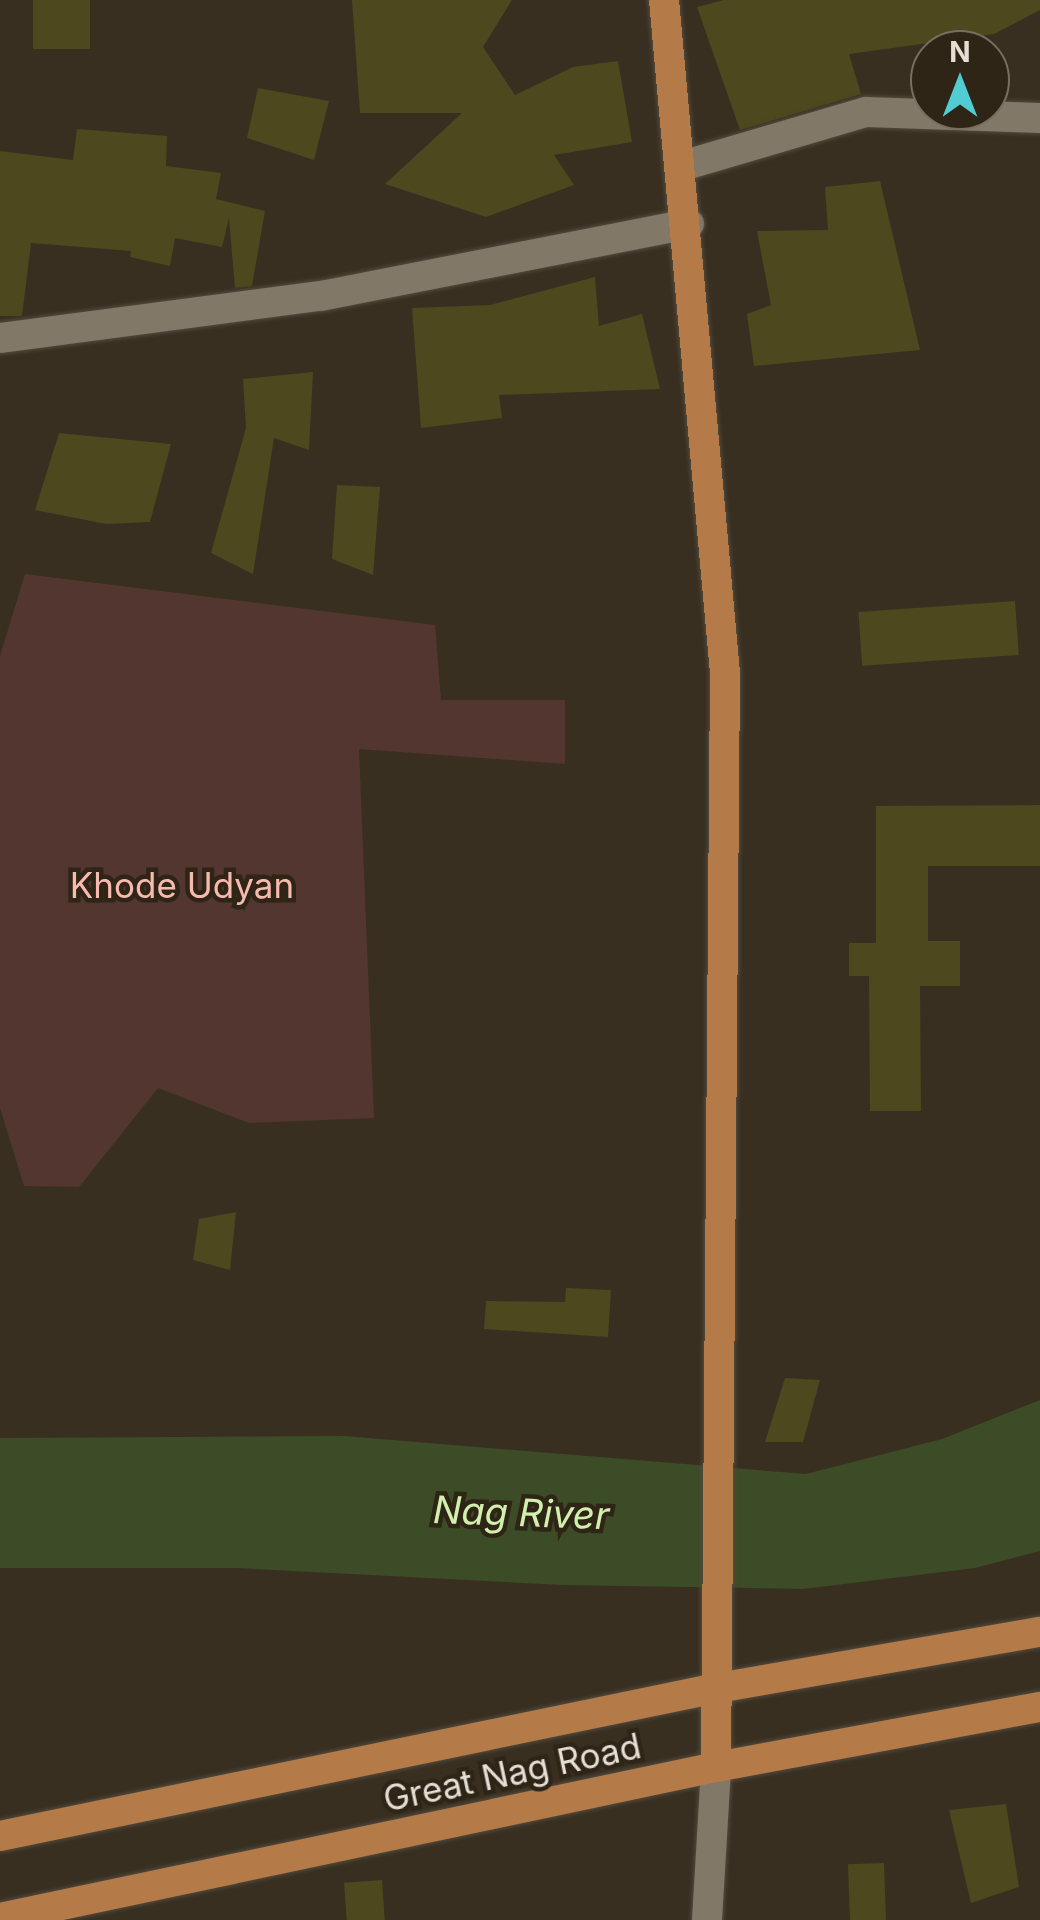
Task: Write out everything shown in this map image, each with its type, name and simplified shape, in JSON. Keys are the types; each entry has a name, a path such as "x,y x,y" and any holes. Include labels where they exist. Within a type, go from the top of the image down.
{"main road":[{"path":"664,0 689,224 725,673 712,1690 716,1767"},
{"name":"Great Nag Road","path":"0,1836 712,1690 1040,1632"},
{"name":"Great Nag Road","path":"0,1918 716,1767 1040,1706"}],"street":[{"path":"682,166 866,112 1040,118"},
{"path":"0,338 321,296 689,224"},
{"path":"707,1920 716,1767"}],"green space":[{"name":"Khode Udyan","path":"25,574 435,625 441,700 565,700 565,764 359,749 374,1118 249,1123 158,1088 79,1187 24,1186 0,1108 0,656"}],"water":[{"name":"Nag River","path":"1040,1400 1040,1551 975,1568 803,1589 563,1585 236,1568 0,1568 0,1438 344,1436 806,1474 942,1439"}],"building":[{"path":"33,0 90,0 90,49 33,49"},
{"path":"352,0 512,0 483,47 515,95 573,67 618,61 632,142 554,155 574,185 486,217 385,184 462,113 360,113"},
{"path":"724,0 1040,0 1040,10 1002,30 910,30 910,46 849,54 861,94 740,130 697,7"},
{"path":"258,88 329,101 314,160 247,138"},
{"path":"77,129 167,136 166,166 221,173 216,199 265,211 252,286 235,288 229,218 222,247 175,238 170,266 130,257 131,251 31,243 22,316 0,316 0,151 73,160"},
{"path":"880,181 920,350 754,366 747,314 771,305 757,231 828,230 825,187"},
{"path":"595,277 599,326 642,314 660,389 499,395 502,418 421,428 412,308 490,305"},
{"path":"313,372 309,450 274,438 253,574 211,553 246,428 243,379"},
{"path":"59,433 171,444 150,522 106,524 35,510"},
{"path":"337,485 380,487 373,575 332,559"},
{"path":"1015,601 1019,655 862,666 858,612"},
{"path":"1040,805 1040,866 928,866 928,941 960,941 960,986 920,986 921,1111 870,1111 869,976 849,976 849,943 876,943 876,806"},
{"path":"236,1212 230,1270 193,1260 199,1219"},
{"path":"566,1288 611,1290 608,1337 484,1329 486,1301 565,1302"},
{"path":"785,1378 820,1380 803,1442 765,1442"},
{"path":"1006,1804 1019,1887 971,1903 949,1810"},
{"path":"884,1863 886,1920 850,1920 848,1864"},
{"path":"382,1880 385,1920 347,1920 344,1883"}]}
